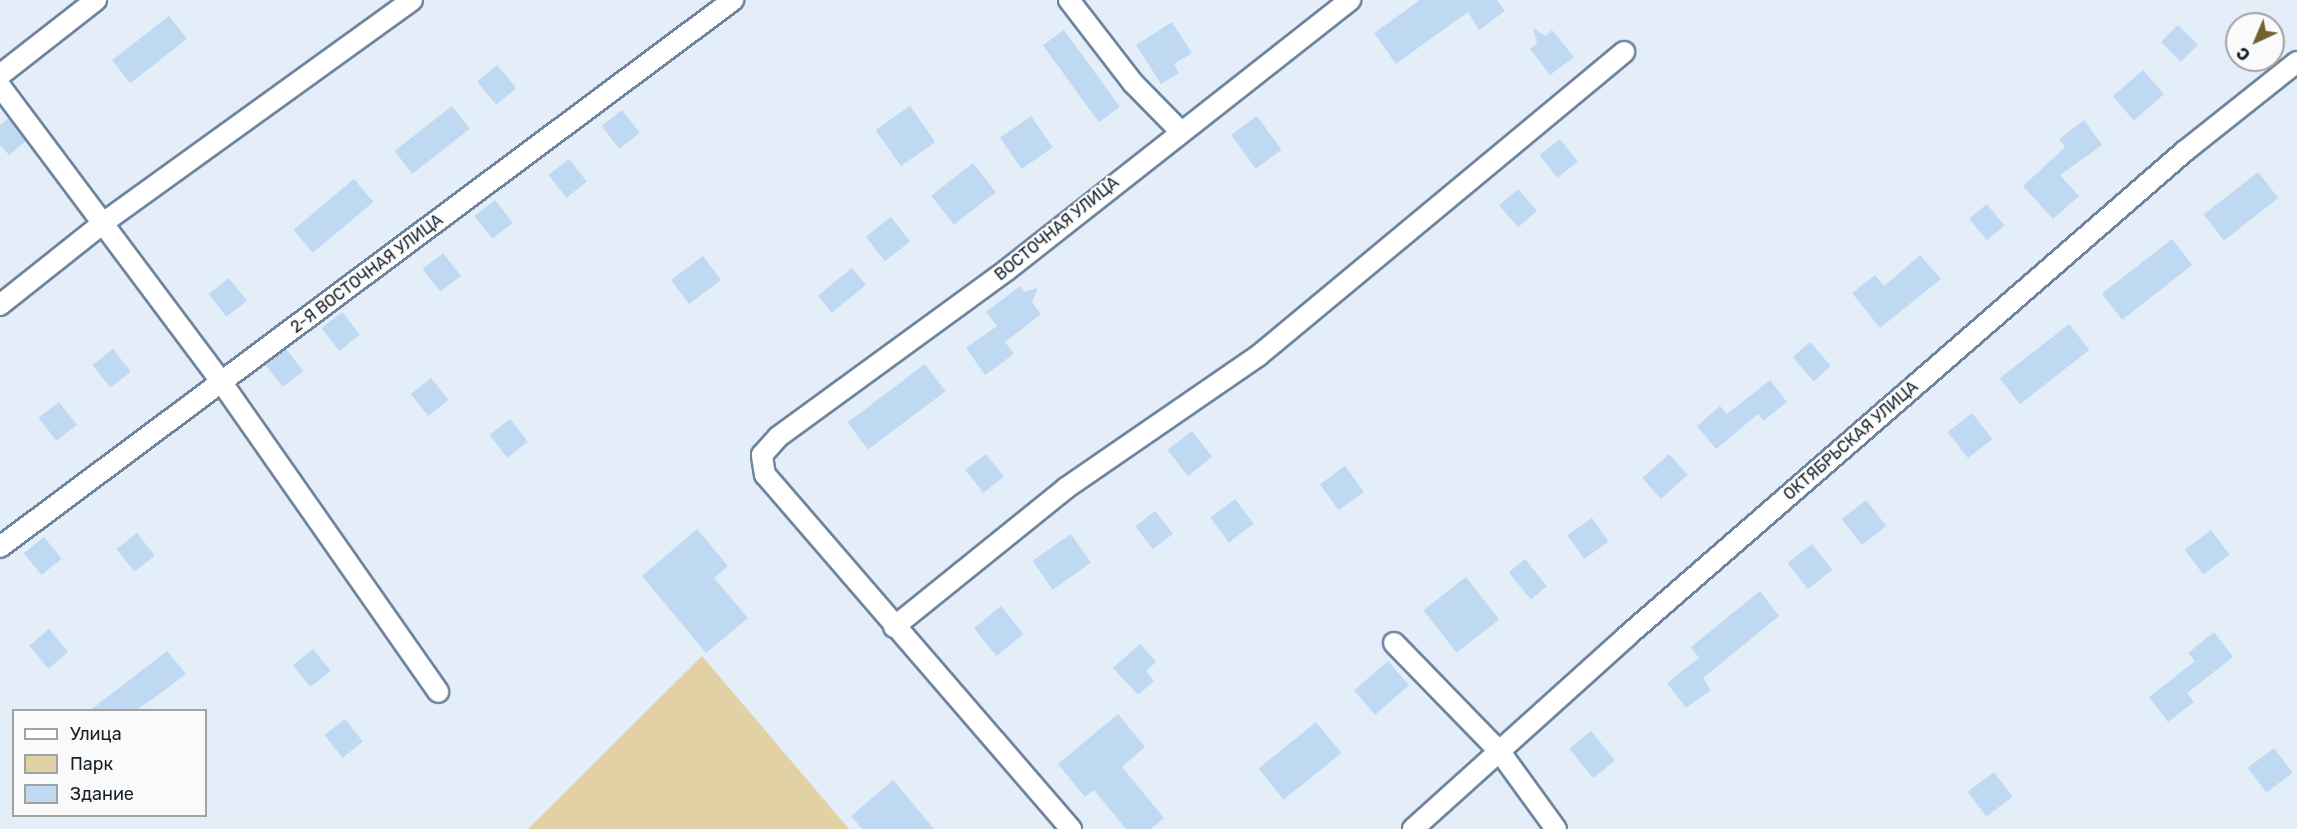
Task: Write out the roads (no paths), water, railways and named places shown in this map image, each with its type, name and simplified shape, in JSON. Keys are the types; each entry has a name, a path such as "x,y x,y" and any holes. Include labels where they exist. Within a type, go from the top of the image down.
{"street":[{"path":"0,75 96,0"},
{"path":"0,305 103,223 412,0"},
{"name":"2-Я ВОСТОЧНАЯ УЛИЦА","path":"0,547 733,0"},
{"path":"1069,0 1132,83 1180,131"},
{"name":"ВОСТОЧНАЯ УЛИЦА","path":"894,627 765,475 762,455 778,437 1007,270 1180,131 1350,0"},
{"path":"1071,829 894,627 1066,488 1258,356 1624,52"},
{"name":"ОКТЯБРЬСКАЯ УЛИЦА","path":"1413,829 1645,621 2185,151 2297,62"},
{"path":"0,86 222,383 438,692"},
{"path":"1394,643 1500,752 1556,829"}]}
